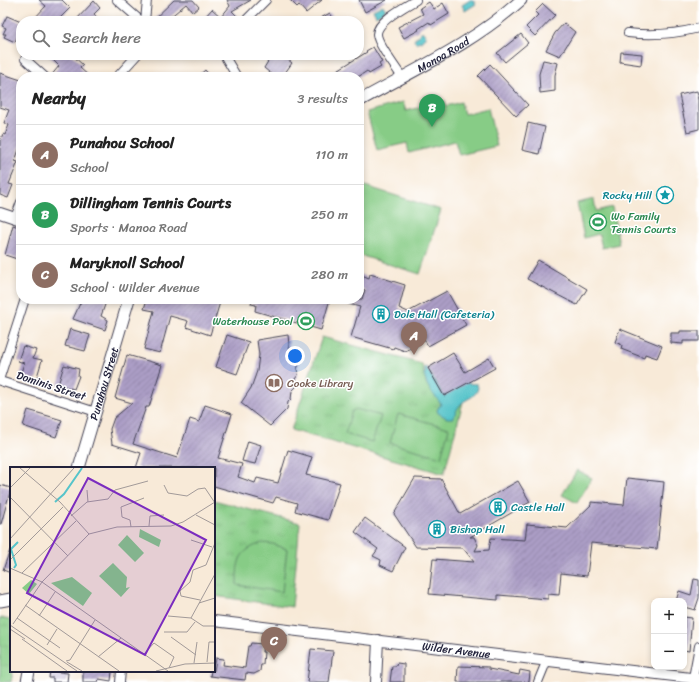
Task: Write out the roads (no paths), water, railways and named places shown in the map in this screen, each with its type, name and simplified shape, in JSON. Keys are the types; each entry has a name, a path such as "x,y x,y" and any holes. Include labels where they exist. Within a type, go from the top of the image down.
{"main road":[{"name":"Manoa Road","path":"364,98 473,38 500,19 521,0"},
{"name":"Punahou Street","path":"79,467 128,304"},
{"path":"0,600 10,599"},
{"path":"27,682 29,672"}],"street":[{"path":"117,0 135,16"},
{"path":"146,16 148,0"},
{"path":"250,16 266,0"},
{"path":"402,77 378,39 377,32 380,25 402,7 416,0"},
{"path":"628,33 646,35 674,34 699,28"},
{"path":"26,60 39,72"},
{"path":"122,72 132,60"},
{"path":"227,60 234,72"},
{"path":"0,213 16,218"},
{"path":"0,377 23,304"},
{"name":"Dominis Street","path":"0,381 96,412"},
{"name":"Wilder Avenue","path":"215,621 696,679"},
{"path":"376,682 378,640"},
{"path":"696,679 699,646"},
{"path":"538,682 547,660"},
{"path":"120,682 121,672"}],"water":[{"path":"470,0 473,0 476,4 465,11 462,5"},
{"path":"383,5 386,10 376,16 373,10"},
{"path":"422,31 426,36 421,42 419,41 416,43 414,40"},
{"path":"426,367 444,396 466,383 477,384 478,388 475,394 461,404 453,418 447,418 438,413 437,410 441,404 426,383 424,373 426,372 424,368"}],"place":[{"name":"Dillingham Tennis Courts","path":"432,127"},
{"name":"Rocky Hill","path":"665,195"},
{"name":"Wo Family Tennis Courts","path":"598,222"},
{"name":"Dole Hall (Cafeteria)","path":"381,314"},
{"name":"Waterhouse Pool","path":"306,321"},
{"name":"Punahou School","path":"414,355"},
{"name":"Cooke Library","path":"274,383"},
{"name":"Castle Hall","path":"498,507"},
{"name":"Bishop Hall","path":"437,529"},
{"name":"Maryknoll School","path":"274,660"}]}
